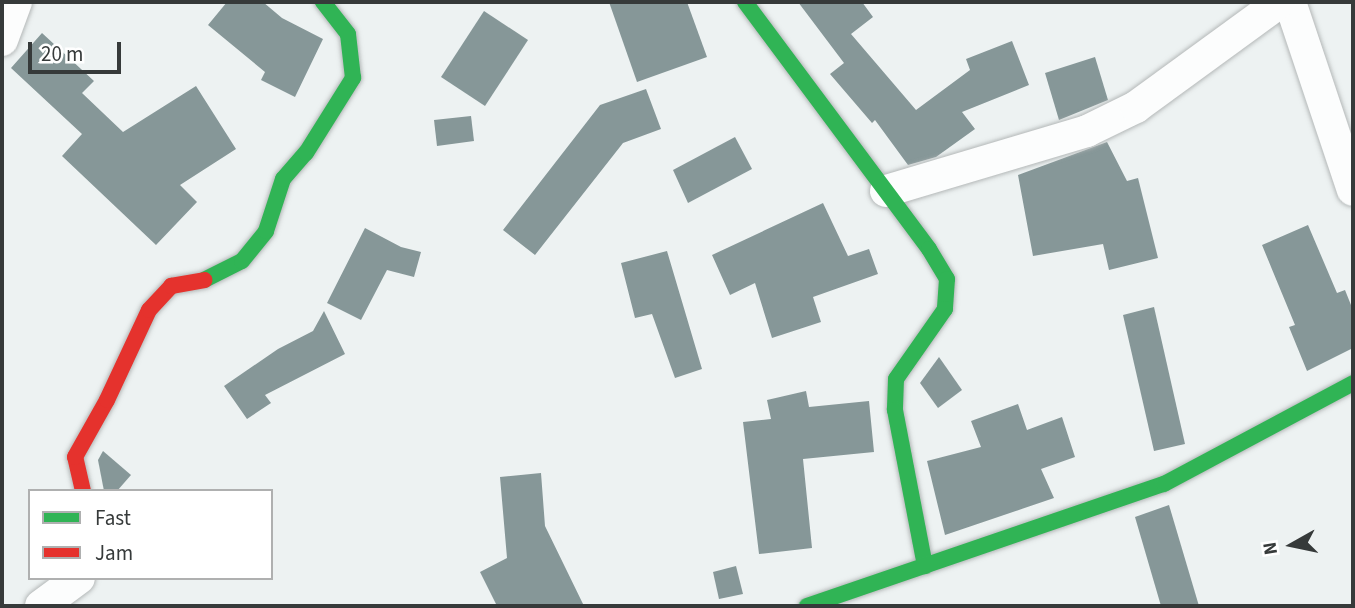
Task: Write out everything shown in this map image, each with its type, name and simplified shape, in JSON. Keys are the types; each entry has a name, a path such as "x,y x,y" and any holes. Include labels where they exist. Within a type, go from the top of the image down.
{"street":[{"path":"2,40 16,2"},
{"path":"83,489 75,457 107,401 149,310 170,286 213,278 242,261 266,231 283,179 306,153 354,78 348,34 323,2"},
{"path":"745,2 929,248 947,279 945,309 896,379 895,410 925,566"},
{"path":"886,191 1087,131 1136,107 1280,2"},
{"path":"1290,2 1353,191"},
{"path":"807,606 970,548 1164,484 1353,383"},
{"path":"41,606 76,580"}],"building":[{"path":"227,2 263,2 282,18 323,39 295,97 261,80 265,72 208,25"},
{"path":"609,2 687,2 707,57 637,82"},
{"path":"798,2 862,2 873,17 851,34 916,110 970,70 966,59 1012,41 1029,85 962,112 975,129 936,157 908,165 875,120 872,123 830,74 844,63"},
{"path":"484,11 528,40 485,106 441,77"},
{"path":"42,33 94,81 82,93 123,132 196,86 236,149 180,185 197,202 156,245 62,156 82,134 11,68"},
{"path":"1095,57 1108,100 1059,120 1045,73"},
{"path":"646,89 661,129 623,143 535,255 503,230 600,105"},
{"path":"471,116 474,141 437,146 434,120"},
{"path":"735,137 752,169 688,203 673,170"},
{"path":"1107,142 1127,181 1138,178 1158,258 1109,270 1103,244 1033,256 1018,175"},
{"path":"823,203 848,256 869,249 878,274 813,297 821,322 772,338 755,283 730,295 712,255"},
{"path":"1308,225 1337,293 1345,290 1353,310 1353,348 1307,371 1289,327 1295,325 1262,245"},
{"path":"365,228 401,247 421,252 414,277 387,270 361,320 327,303"},
{"path":"667,251 702,369 675,378 652,314 635,318 621,263"},
{"path":"1154,307 1185,444 1154,451 1123,315"},
{"path":"324,311 345,354 265,395 271,403 247,419 224,386 278,349 313,331"},
{"path":"939,357 962,390 938,408 920,383"},
{"path":"806,391 809,407 869,401 874,452 803,459 812,548 759,554 743,422 771,419 767,400"},
{"path":"1018,404 1027,430 1062,417 1075,457 1041,469 1054,498 945,535 927,461 981,447 971,421"},
{"path":"103,451 131,475 119,489 104,489 98,460"},
{"path":"541,473 545,526 584,606 497,606 480,572 507,558 500,477"},
{"path":"1169,505 1199,606 1161,606 1135,517"},
{"path":"736,566 743,594 719,599 713,572"}],"traffic: fast":[{"path":"204,280 242,261 266,231 283,179 306,153 353,78 348,34 323,2"},
{"path":"745,2 929,249 947,279 945,309 896,379 895,410 925,566"},
{"path":"807,606 1164,484 1353,383"}],"traffic: jam":[{"path":"83,489 75,457 107,400 149,310 171,286 204,280"}]}
